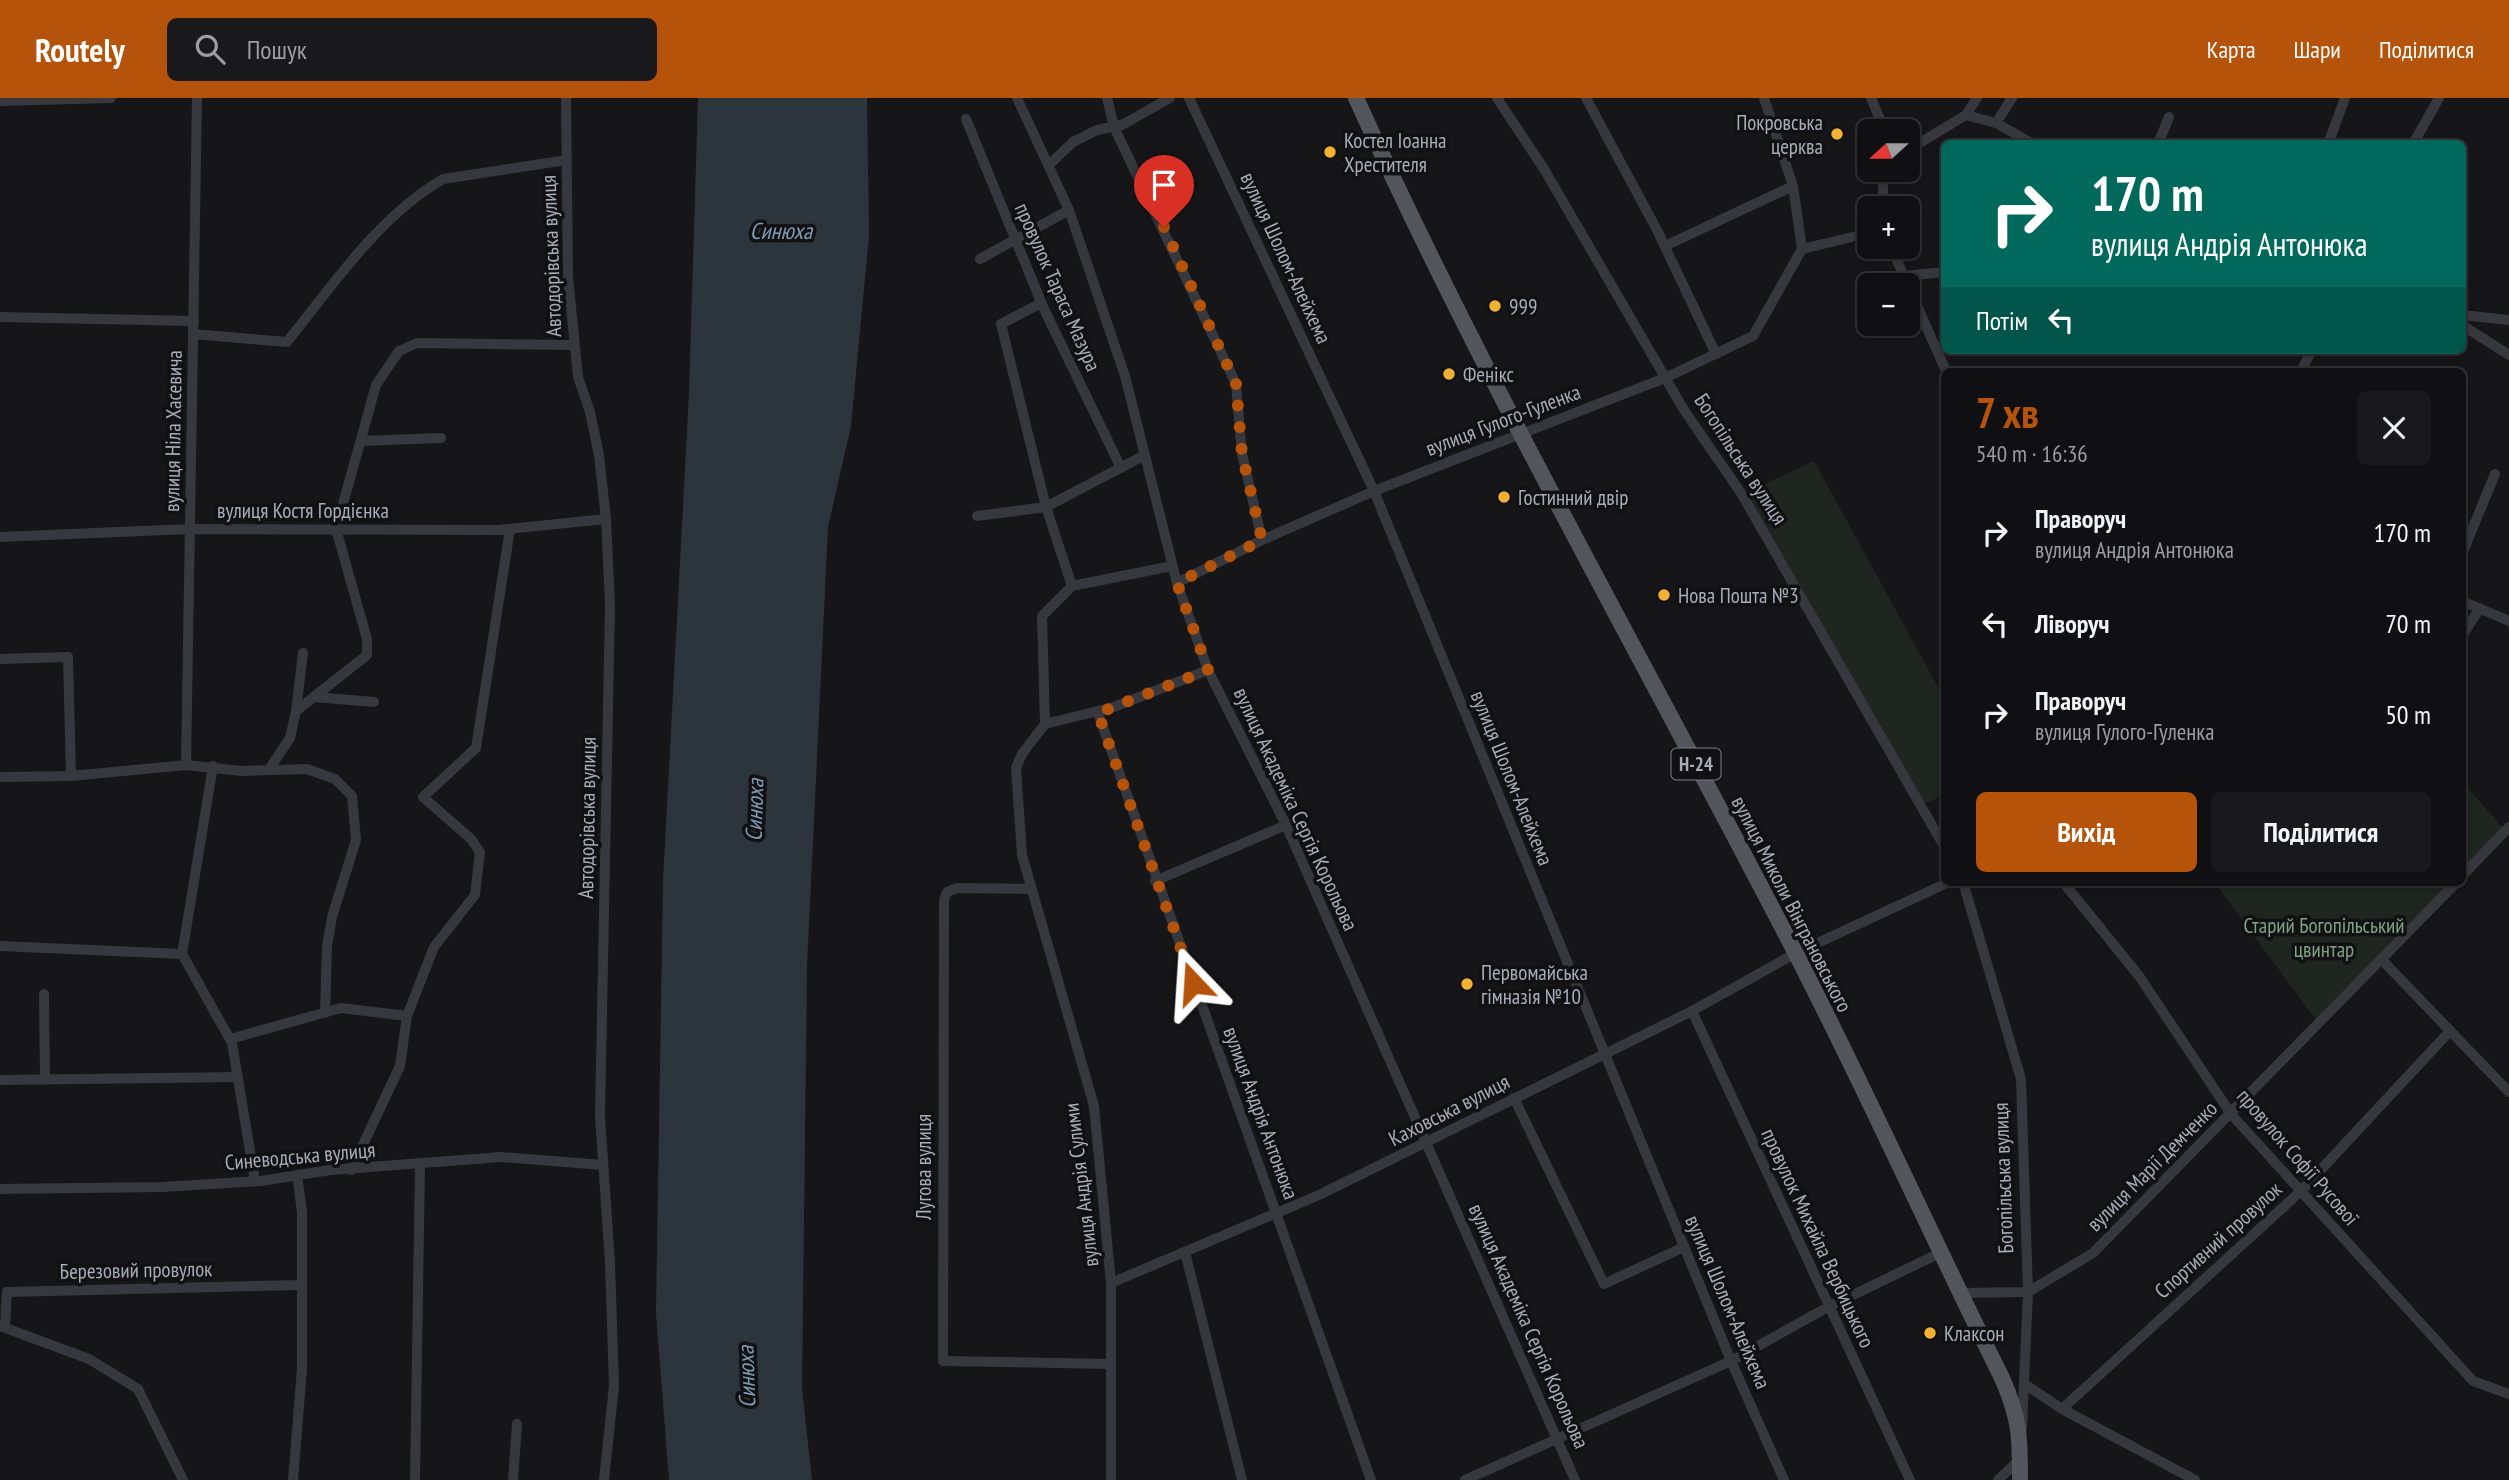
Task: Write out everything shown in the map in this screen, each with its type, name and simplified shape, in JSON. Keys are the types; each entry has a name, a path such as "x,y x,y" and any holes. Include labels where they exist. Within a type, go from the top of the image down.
{"main road":[{"name":"вулиця Миколи Вінграновського","path":"1356,98 1413,224 1519,432 1796,953 2015,1408 2021,1437"},
{"name":"Богопільська вулиця","path":"2020,1480 2021,1437"}],"street":[{"path":"0,101 111,98"},
{"name":"вулиця Ніла Хасевича","path":"186,765 197,98"},
{"name":"Автодорівська вулиця","path":"566,98 568,277 578,377 590,412 599,455 606,519 610,605 600,1116 610,1264 614,1386 604,1480"},
{"name":"вулиця Академіка Сергія Корольова","path":"1017,98 1050,164 1069,210 1125,376 1172,566 1208,670 1286,825 1576,1480"},
{"path":"1107,98 1114,127 1236,384 1242,454 1262,540"},
{"path":"1050,164 1073,142 1097,130 1114,127 1170,98"},
{"name":"вулиця Шолом-Алейхема","path":"1189,98 1374,491 1731,1361 1784,1480"},
{"name":"Богопільська вулиця","path":"1497,98 1544,169 1665,379 1741,493 1941,841"},
{"path":"1586,98 1665,246 1716,354"},
{"path":"1764,98 1793,186 1802,249 1857,236"},
{"path":"1871,98 1880,119"},
{"path":"1920,143 1966,115 1977,98"},
{"path":"1996,123 2012,98"},
{"path":"2329,140 2345,98"},
{"path":"2415,140 2439,100"},
{"path":"1966,115 1996,123 2026,140"},
{"path":"2160,140 2169,117"},
{"name":"провулок Тараса Мазура","path":"966,119 1041,303 1121,468"},
{"name":"Автодорівська вулиця","path":"193,334 286,342 351,262 396,214 426,189 443,179 567,160"},
{"path":"1665,246 1793,186"},
{"path":"980,259 1069,210"},
{"name":"вулиця Гулого-Гуленка","path":"1177,583 1262,540 1374,491 1519,432 1665,379 1754,336 1802,249"},
{"path":"1920,274 1941,272"},
{"path":"1041,303 1001,324 1046,507 1072,586"},
{"path":"1920,311 1945,368"},
{"path":"2466,315 2509,320"},
{"path":"0,317 194,321"},
{"path":"2466,328 2509,355"},
{"path":"296,711 367,655 367,639 336,529 376,385 399,351 417,343 574,345"},
{"path":"361,441 441,438"},
{"path":"977,516 1046,507 1143,456"},
{"path":"2466,544 2495,474"},
{"name":"вулиця Костя Гордієнка","path":"0,537 190,529 510,529 606,519"},
{"path":"351,1170 400,1066 407,1016 434,947 475,895 480,852 471,839 423,797 476,748 510,529"},
{"path":"1172,566 1072,586 1042,616 1045,724 1055,719 1098,713 1208,670"},
{"path":"2466,603 2509,621"},
{"path":"2466,630 2480,608"},
{"path":"270,768 290,738 303,653"},
{"path":"0,659 68,657 71,776"},
{"path":"314,697 374,702"},
{"name":"вулиця Андрія Антонюка","path":"1098,713 1371,1480"},
{"name":"вулиця Андрія Сулими","path":"1045,724 1021,754 1016,768 1022,855 1094,1107 1111,1283 1111,1480"},
{"path":"0,777 71,776 186,765 241,771 270,768 307,769 335,779 352,796 356,840 332,917 327,946 325,1013"},
{"path":"213,766 182,954 230,1039 255,1181"},
{"path":"1156,881 1286,825"},
{"path":"2466,872 2509,827"},
{"name":"Каховська вулиця","path":"1111,1283 1277,1213 1428,1142 1692,1011 1796,953 1941,886"},
{"name":"Богопільська вулиця","path":"1965,886 2021,1079 2028,1292 2026,1385 2021,1437"},
{"name":"провулок Софії Русової","path":"2066,886 2140,976 2231,1114 2473,1381 2509,1394"},
{"name":"вулиця Марії Демченко","path":"2028,1292 2093,1253 2453,886"},
{"name":"Лугова вулиця","path":"1031,889 957,888 947,892 944,900 943,1361 1111,1364"},
{"path":"0,946 182,954"},
{"path":"2382,960 2509,1093"},
{"path":"44,994 45,1080"},
{"path":"230,1039 341,1008 407,1016"},
{"name":"провулок Михайла Вербицького","path":"1692,1011 1910,1480"},
{"name":"Спортивний провулок","path":"2062,1409 2301,1191 2450,1031"},
{"path":"0,1080 238,1077"},
{"path":"1514,1098 1605,1284 1684,1247"},
{"name":"Синеводська вулиця","path":"0,1189 162,1187 255,1181 501,1157 603,1165"},
{"path":"415,1480 420,1164"},
{"path":"293,1480 302,1404 302,1212 297,1175"},
{"path":"1185,1252 1242,1480"},
{"path":"1465,1480 1731,1361 1828,1307 1940,1253"},
{"name":"Березовий провулок","path":"3,1326 7,1292 301,1285"},
{"path":"1959,1293 2028,1292"},
{"path":"3,1326 89,1359 138,1389 183,1480"},
{"path":"2026,1385 2062,1409 2195,1480"},
{"path":"513,1480 517,1424"},
{"path":"1998,1480 2020,1459"}],"green space":[{"path":"1814,461 1941,693 1941,796 1924,804 1743,494"},
{"path":"2466,786 2505,830 2466,871"},
{"name":"Старий Богопільський цвинтар","path":"2217,886 2451,886 2319,1024"}],"water":[{"name":"Синюха","path":"698,98 867,98 869,236 851,426 828,527 807,966 802,1388 812,1480 669,1480 656,1313 663,881 689,393"}],"place":[{"name":"Покровська церква","path":"1837,134"},
{"name":"Костел Іоанна Хрестителя","path":"1330,152"},
{"name":"999","path":"1495,306"},
{"name":"Фенікс","path":"1449,374"},
{"name":"Гостинний двір","path":"1504,497"},
{"name":"Нова Пошта №3","path":"1664,595"},
{"name":"Первомайська гімназія №10","path":"1467,984"},
{"name":"Клаксон","path":"1930,1333"}],"route":[{"path":"1164,227 1236,384 1242,454 1262,540 1177,583 1208,670 1098,713 1193,983"}]}
